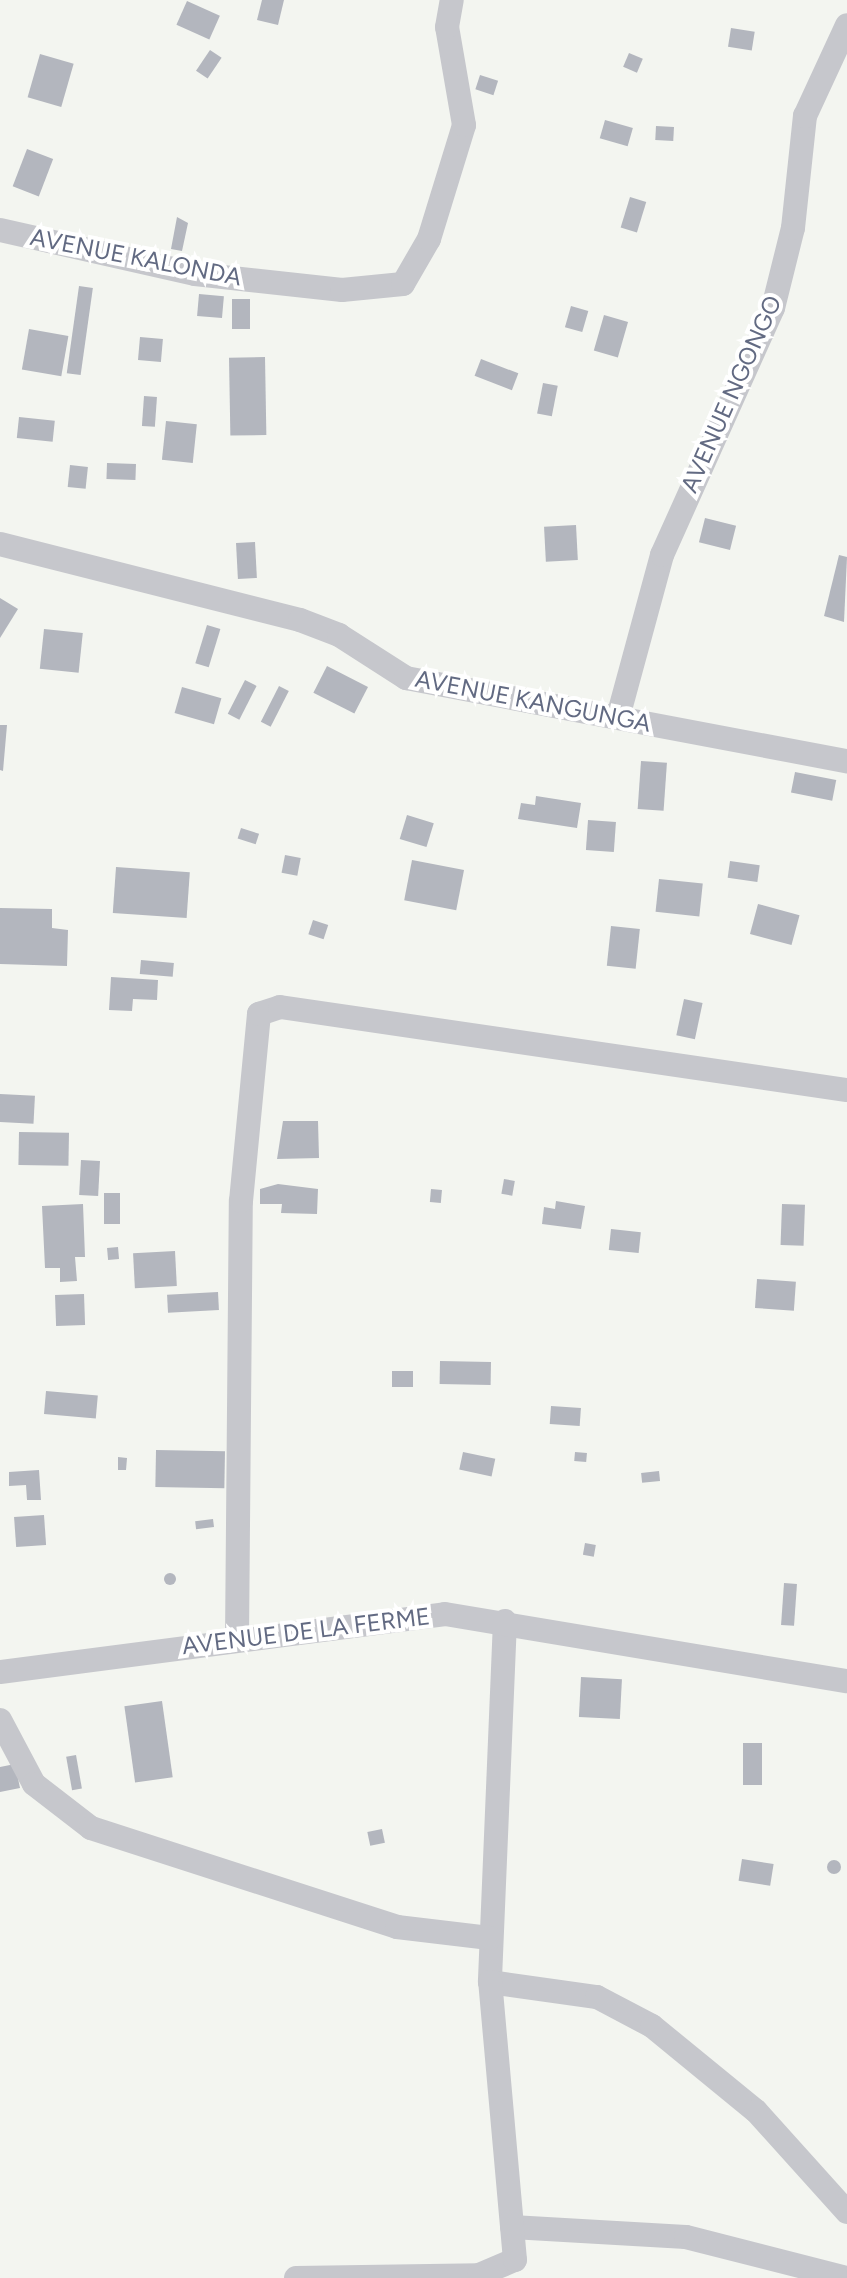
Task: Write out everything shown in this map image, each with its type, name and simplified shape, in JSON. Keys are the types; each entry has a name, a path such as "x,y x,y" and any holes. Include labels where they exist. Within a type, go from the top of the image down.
{"street":[{"name":"AVENUE KALONDA","path":"0,230 195,274 342,290 403,284 429,239 464,125 447,27 452,0"},
{"name":"AVENUE NGONGO","path":"618,717 662,555 773,308 793,228 805,116 847,25"},
{"name":"AVENUE KANGUNGA","path":"0,544 300,620 339,635 406,678 847,761"},
{"path":"237,1639 241,1201 259,1014 280,1007 847,1090"},
{"name":"AVENUE DE LA FERME","path":"0,1672 414,1615 505,1621 847,1681"},
{"path":"296,2278 501,2272 515,2260 490,1982 489,1938 505,1621"},
{"path":"0,1720 34,1784 91,1828 397,1927 489,1938"},
{"path":"490,1982 597,1997 652,2026 756,2111 847,2212"},
{"path":"512,2227 686,2237 847,2278"}],"building":[{"path":"262,0 284,0 278,25 257,20"},
{"path":"187,1 220,16 209,39 176,25"},
{"path":"731,28 755,32 752,51 728,47"},
{"path":"210,50 222,58 208,79 196,71"},
{"path":"629,53 643,59 637,73 623,67"},
{"path":"40,54 74,64 61,107 28,97"},
{"path":"480,75 498,81 493,95 475,89"},
{"path":"605,120 633,128 628,146 600,138"},
{"path":"656,126 674,127 673,141 655,140"},
{"path":"27,149 53,159 39,196 13,186"},
{"path":"630,197 646,202 637,233 621,228"},
{"path":"177,217 188,223 182,251 171,249"},
{"path":"79,286 93,288 81,375 67,373"},
{"path":"199,294 224,296 222,318 197,316"},
{"path":"232,299 250,299 250,329 232,329"},
{"path":"571,306 588,311 582,332 565,327"},
{"path":"604,315 628,322 618,357 594,351"},
{"path":"29,329 68,336 61,376 22,369"},
{"path":"140,337 163,339 161,362 138,360"},
{"path":"265,357 266,435 230,436 229,358"},
{"path":"481,359 518,373 512,390 475,376"},
{"path":"543,383 558,386 552,416 537,413"},
{"path":"144,396 157,397 155,427 142,426"},
{"path":"19,417 55,421 53,442 17,438"},
{"path":"166,421 197,424 193,463 162,460"},
{"path":"107,463 136,464 135,480 106,479"},
{"path":"70,465 88,467 86,489 68,487"},
{"path":"705,518 736,526 730,550 699,542"},
{"path":"576,525 578,560 546,562 544,527"},
{"path":"255,542 257,578 238,579 236,543"},
{"path":"839,555 847,557 844,622 824,616"},
{"path":"0,598 18,609 0,638"},
{"path":"207,625 220,629 209,667 195,663"},
{"path":"44,629 83,633 79,673 40,669"},
{"path":"327,666 368,687 354,714 313,693"},
{"path":"245,680 257,686 239,720 228,714"},
{"path":"279,686 289,691 271,727 261,722"},
{"path":"182,687 221,698 214,724 175,713"},
{"path":"0,725 7,725 3,771 0,770"},
{"path":"641,761 667,763 664,811 638,809"},
{"path":"795,772 836,780 832,801 791,793"},
{"path":"536,796 581,803 577,828 518,819 521,803 535,805"},
{"path":"407,815 434,823 426,847 400,839"},
{"path":"588,820 616,822 614,852 586,850"},
{"path":"241,828 259,834 256,844 238,838"},
{"path":"285,855 301,858 297,876 282,873"},
{"path":"412,860 464,870 456,910 404,900"},
{"path":"730,861 760,865 757,882 728,878"},
{"path":"116,867 190,872 187,918 113,913"},
{"path":"659,879 703,884 699,916 656,912"},
{"path":"758,904 800,915 792,945 750,934"},
{"path":"0,908 52,909 52,928 68,930 67,966 0,964"},
{"path":"313,920 328,925 324,939 308,934"},
{"path":"611,926 640,929 636,969 607,966"},
{"path":"141,960 174,963 173,977 140,974"},
{"path":"111,977 158,980 157,1000 133,999 132,1011 109,1010"},
{"path":"684,999 703,1003 695,1039 676,1035"},
{"path":"0,1094 35,1096 33,1124 0,1122"},
{"path":"283,1121 318,1121 319,1158 277,1159"},
{"path":"19,1132 69,1133 68,1166 18,1165"},
{"path":"81,1160 100,1161 98,1196 79,1195"},
{"path":"504,1179 515,1181 512,1196 501,1194"},
{"path":"278,1184 318,1189 317,1214 281,1213 282,1204 260,1204 260,1189"},
{"path":"431,1189 442,1190 441,1203 430,1202"},
{"path":"104,1193 120,1193 120,1224 104,1224"},
{"path":"556,1201 585,1206 581,1229 542,1224 544,1207 555,1209"},
{"path":"83,1204 85,1257 75,1257 77,1281 60,1282 60,1268 45,1268 42,1206"},
{"path":"782,1204 805,1205 804,1246 781,1245"},
{"path":"611,1229 641,1232 639,1253 609,1250"},
{"path":"118,1247 119,1259 108,1260 107,1248"},
{"path":"175,1251 177,1286 135,1288 133,1253"},
{"path":"757,1279 796,1282 794,1311 755,1308"},
{"path":"218,1292 219,1310 168,1313 167,1295"},
{"path":"84,1294 85,1325 56,1326 55,1295"},
{"path":"440,1361 491,1362 491,1385 440,1384"},
{"path":"392,1371 413,1371 413,1387 392,1387"},
{"path":"46,1391 98,1396 96,1418 44,1414"},
{"path":"551,1406 581,1408 580,1426 550,1424"},
{"path":"156,1450 225,1451 224,1488 155,1487"},
{"path":"463,1452 495,1459 492,1476 459,1470"},
{"path":"575,1452 587,1453 586,1462 574,1461"},
{"path":"118,1457 127,1458 126,1470 118,1470"},
{"path":"39,1470 41,1500 27,1500 26,1485 9,1486 9,1472"},
{"path":"659,1471 660,1481 642,1483 641,1473"},
{"path":"44,1515 46,1545 16,1547 14,1517"},
{"path":"213,1519 214,1527 196,1529 195,1521"},
{"path":"585,1543 596,1545 594,1557 583,1555"},
{"path":"165,1574 175,1574 175,1584 165,1584"},
{"path":"784,1583 797,1584 794,1626 781,1625"},
{"path":"581,1677 622,1679 620,1719 579,1717"},
{"path":"162,1701 173,1777 135,1783 124,1706"},
{"path":"743,1743 762,1743 762,1785 743,1785"},
{"path":"76,1755 82,1788 72,1790 66,1757"},
{"path":"15,1764 20,1788 0,1792 0,1767"},
{"path":"382,1829 385,1843 370,1846 367,1832"},
{"path":"742,1859 774,1864 770,1886 739,1881"},
{"path":"834,1860 841,1867 834,1874 827,1867"}]}
